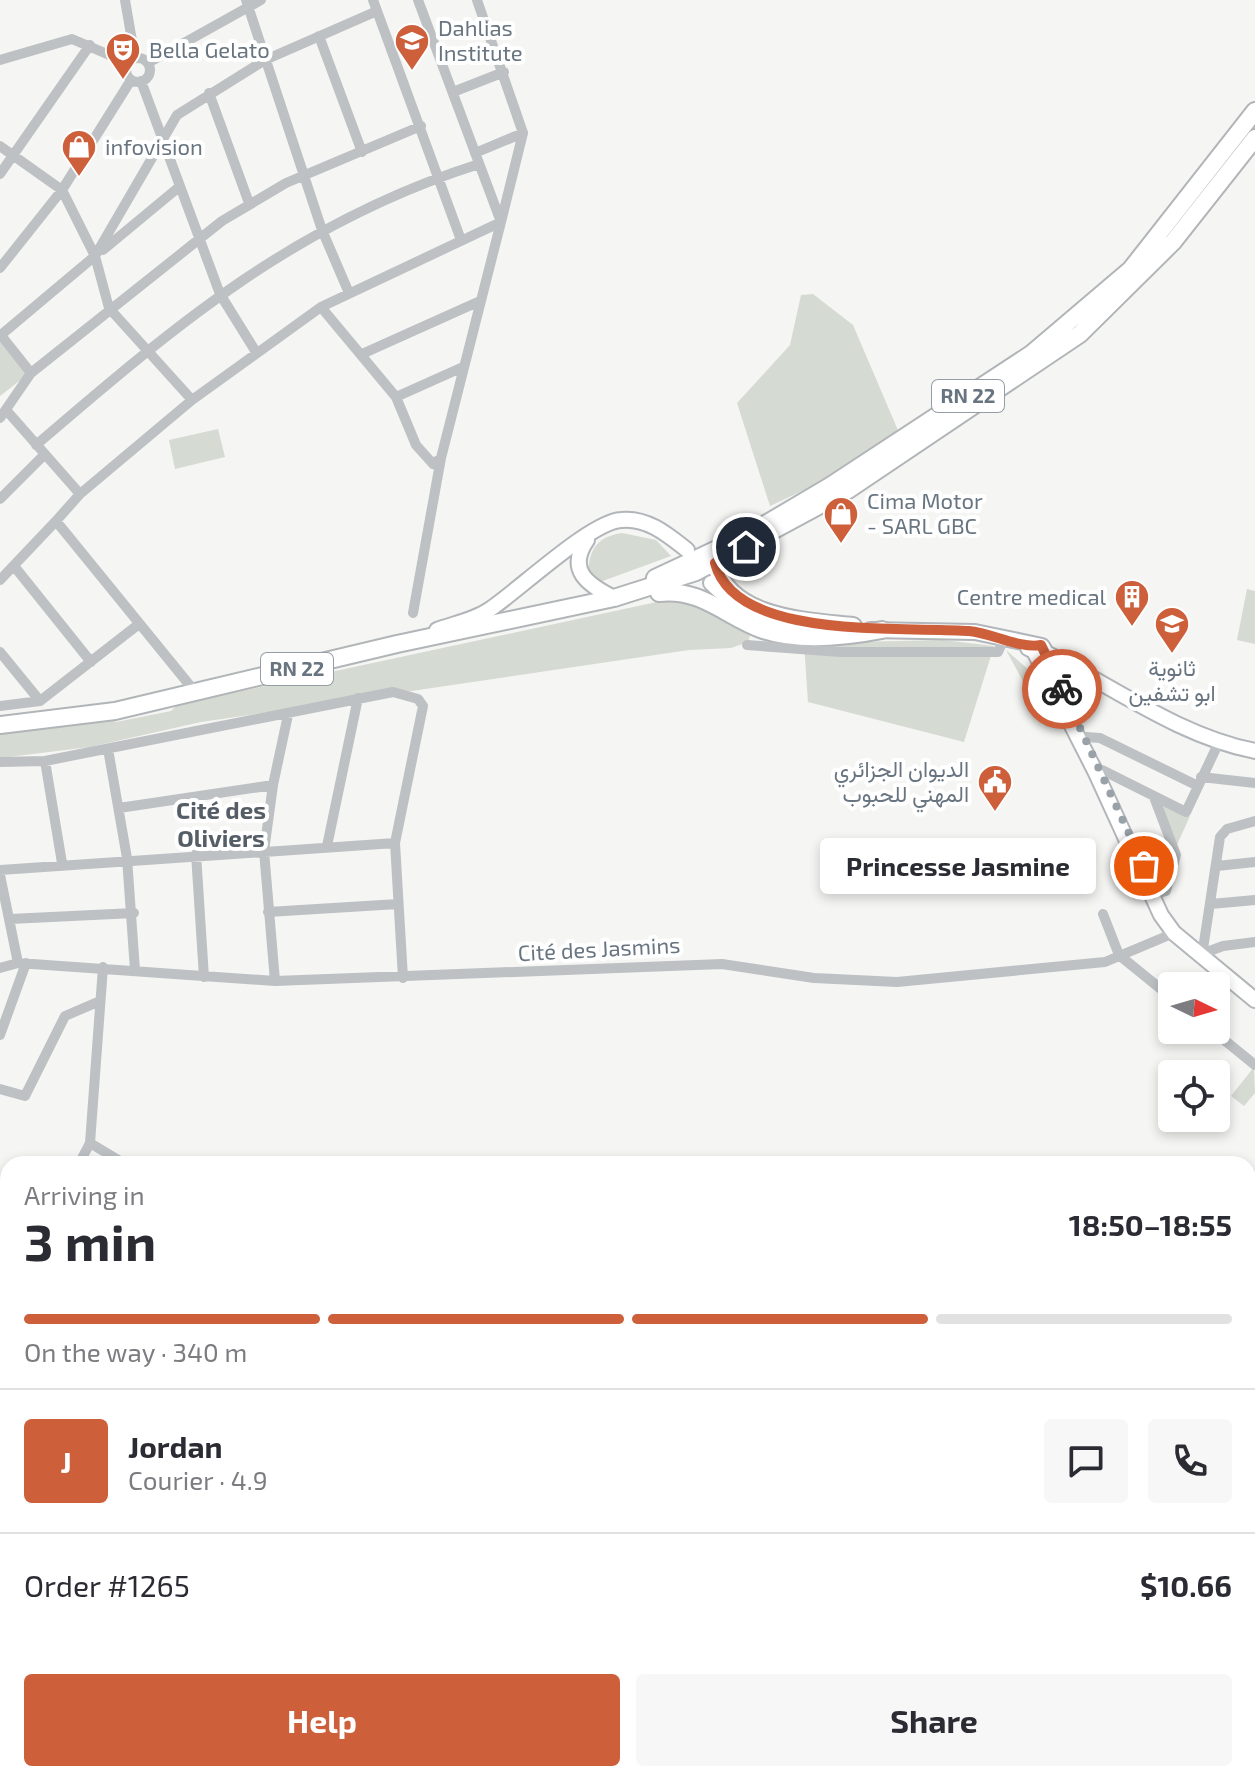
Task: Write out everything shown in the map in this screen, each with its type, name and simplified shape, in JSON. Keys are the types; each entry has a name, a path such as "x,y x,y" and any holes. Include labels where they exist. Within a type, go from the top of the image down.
{"main road":[{"name":"RN 22","path":"614,598 770,521 1031,354 1131,269 1255,111"},
{"name":"RN 22","path":"0,725 115,711 196,693 397,644 614,598 680,579 715,563 848,490 1080,334 1173,242 1254,139"},
{"path":"397,644 486,613 593,532 620,519 644,523 663,531 687,550"},
{"path":"593,532 579,555 579,571 590,587 614,598 687,592 705,598 761,629 789,635 882,630"},
{"path":"715,563 719,576 732,592 770,613 882,630"},
{"path":"711,583 735,605 771,622 811,629 949,629 1004,639 1039,652 1167,719 1219,742 1255,751"},
{"path":"1039,652 1086,737 1157,893 1176,925 1255,990"},
{"path":"1039,652 1161,915 1174,933 1255,1000"}],"street":[{"path":"125,0 131,61 127,74 136,80 163,139 220,294 256,352"},
{"path":"0,60 72,39 131,61 148,63 247,3 261,0"},
{"path":"418,0 501,222"},
{"path":"413,613 441,458 523,133 477,0"},
{"path":"247,3 322,230 349,293"},
{"path":"95,256 177,115 265,60 319,36 375,5 461,240"},
{"path":"319,36 362,152"},
{"path":"0,174 90,45"},
{"path":"0,268 62,190 136,80 149,74 148,63"},
{"path":"453,92 504,72"},
{"path":"209,93 249,203"},
{"path":"80,494 3,414 31,373 109,308 249,203 421,126"},
{"path":"36,445 145,351 220,294 322,230 438,177 523,133"},
{"path":"0,146 62,190 95,256 109,308 192,400"},
{"path":"31,373 0,334 179,187"},
{"path":"0,580 80,494 192,400 256,352 321,307 501,222"},
{"path":"362,354 480,301"},
{"path":"321,307 396,397 416,445 433,464 441,458"},
{"path":"396,397 463,367"},
{"path":"0,499 44,455"},
{"path":"56,521 196,693"},
{"path":"14,566 91,662"},
{"path":"0,706 40,701 139,624"},
{"path":"747,645 841,652 939,650 985,654 998,652 1004,639"},
{"path":"0,652 40,701"},
{"path":"0,762 45,761 393,692 418,699 423,706 395,843 403,978"},
{"path":"327,846 358,698"},
{"path":"275,981 264,851 273,785 288,715"},
{"path":"1086,737 1100,738 1199,781 1255,783"},
{"path":"1102,770 1186,812 1219,742"},
{"path":"108,749 134,913 135,970"},
{"path":"45,761 62,863"},
{"path":"119,808 273,785"},
{"path":"1154,797 1176,855 1166,891 1157,893"},
{"path":"1255,821 1224,831 1204,930 1205,951 1255,942"},
{"path":"0,1035 22,963 7,915 0,872 127,858 395,843"},
{"path":"196,854 204,977"},
{"path":"1217,866 1255,862"},
{"path":"1211,904 1255,900"},
{"path":"268,912 398,904"},
{"path":"7,915 134,913"},
{"path":"1103,914 1119,955 1158,987"},
{"path":"1191,940 1204,930"},
{"name":"Cité des Jasmins","path":"0,968 22,963 275,981 722,964 814,978 897,982 1105,962 1174,933"},
{"path":"83,1156 90,1143 103,967"},
{"path":"0,1089 25,1096 65,1016 100,1001"},
{"path":"1229,1044 1255,1065"},
{"path":"90,1143 112,1156"}],"shaded area":[{"path":"813,294 853,325 900,435 832,477 770,506 737,403 790,345 801,295"},
{"path":"0,342 27,375 0,396"},
{"path":"218,429 225,457 175,469 169,440"},
{"path":"622,533 656,540 671,556 600,582 588,572 593,550 607,537"},
{"path":"1247,589 1255,591 1255,644 1237,640"},
{"path":"680,597 751,632 748,642 731,648 689,650 201,722 90,747 0,758 0,733 108,714 116,722 171,711 177,705"},
{"path":"943,640 994,646 964,742 808,702 804,643"},
{"path":"1006,650 1037,677 1046,694 1031,696"},
{"path":"1160,804 1190,816 1176,847"},
{"path":"1254,1067 1255,1093 1244,1106 1231,1096"}],"way so far":[{"path":"1062,689 1144,866"}],"place":[{"name":"Dahlias Institute","path":"412,72"},
{"name":"Bella Gelato","path":"123,81"},
{"name":"infovision","path":"79,178"},
{"name":"Cima Motor - SARL GBC","path":"841,545"},
{"name":"Centre medical","path":"1132,628"},
{"name":"ثانوية ابو تشفين","path":"1172,655"},
{"name":"الديوان الجزائري المهني للحبوب","path":"995,813"},
{"name":"Princesse Jasmine","path":"1144,866"}],"district":[{"name":"Cité des Oliviers","path":"221,825"}],"route":[{"path":"746,547 715,563 717,571 732,592 770,613 791,619 882,630 912,628 975,632 1036,647 1041,645 1062,689"}]}
